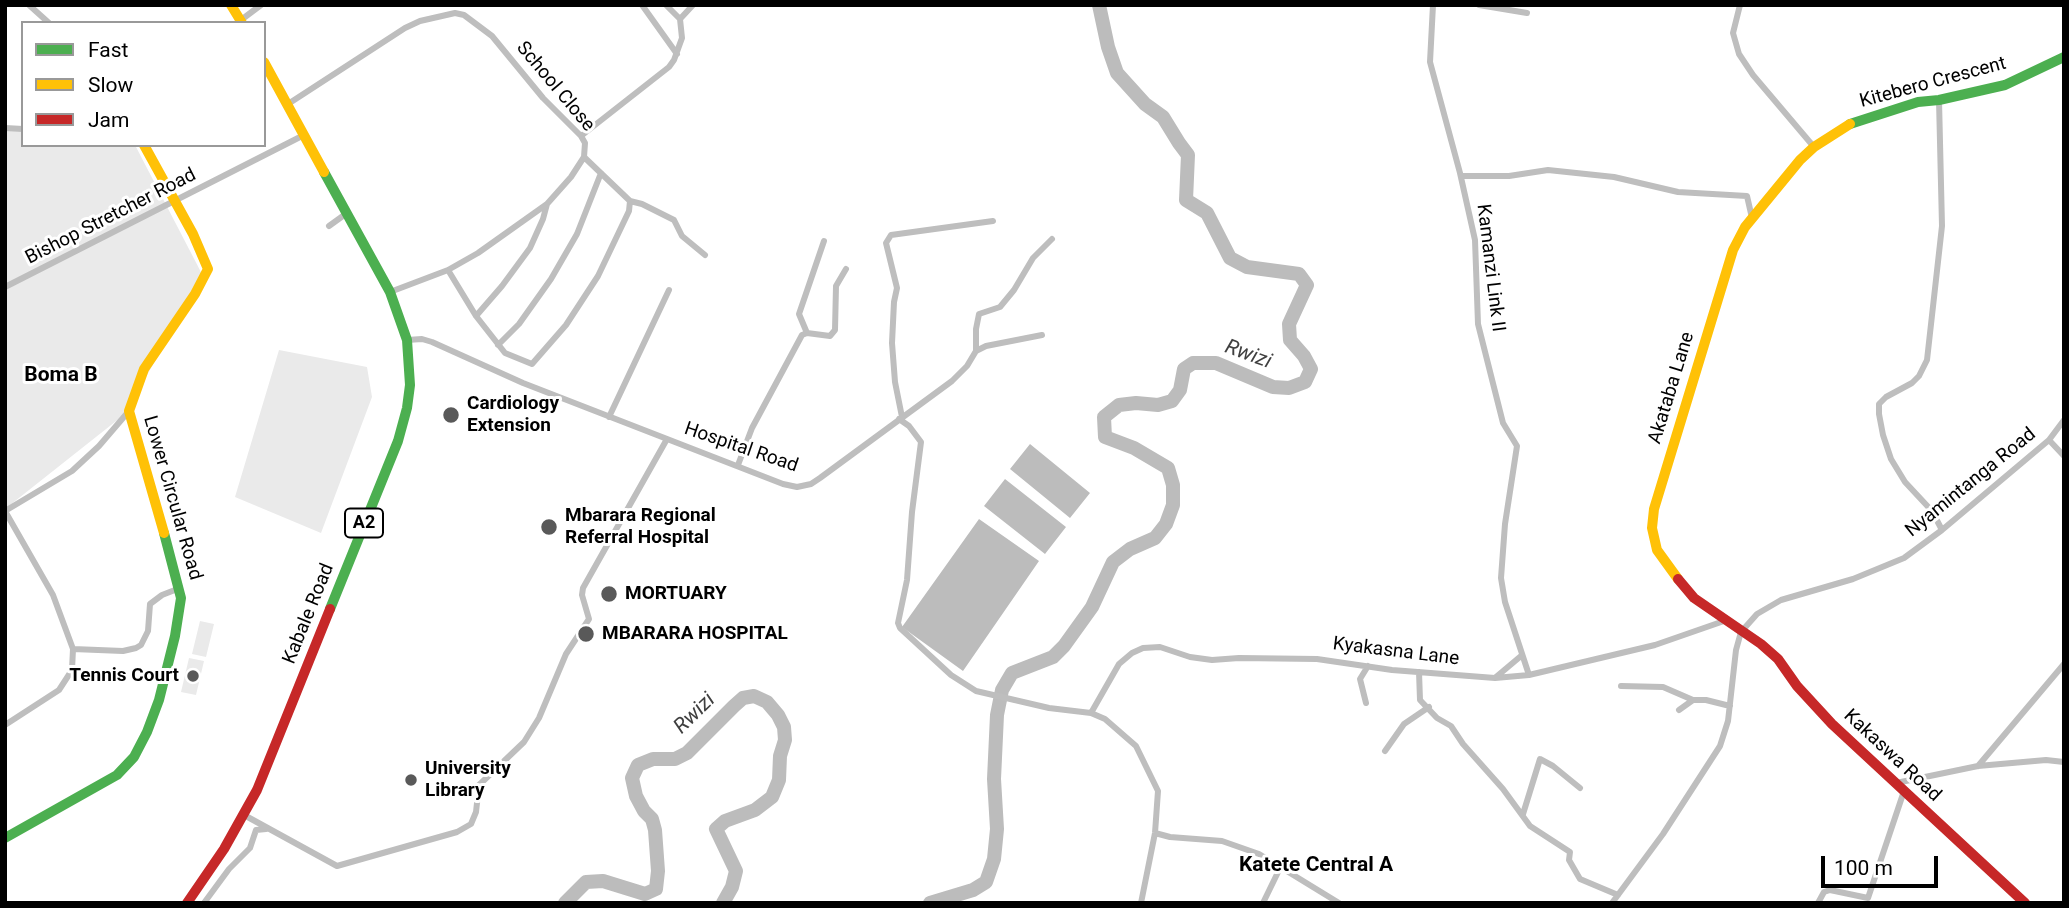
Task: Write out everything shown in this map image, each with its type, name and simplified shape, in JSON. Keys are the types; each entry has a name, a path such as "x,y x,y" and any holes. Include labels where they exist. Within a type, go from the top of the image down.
{"street":[{"path":"29,5 47,21"},
{"path":"231,5 241,20"},
{"path":"237,5 241,20"},
{"path":"241,20 261,5"},
{"path":"642,5 677,54"},
{"path":"582,136 669,67 682,38 680,19 666,5"},
{"path":"680,19 693,5"},
{"name":"Kamanzi Link II","path":"1433,5 1430,62 1461,176 1475,240 1478,324 1503,423 1517,446 1505,524 1501,578 1505,602 1529,675"},
{"path":"1479,5 1527,13"},
{"path":"1741,5 1733,33 1738,54 1752,75 1814,147"},
{"name":"School Close","path":"288,104 405,28 420,21 455,13 464,15 492,36 543,98 582,136 584,157 571,177 547,204 478,253 448,270 390,292"},
{"name":"Kitebero Crescent","path":"1814,147 1842,127 1867,117 1918,102 2005,85 2064,57"},
{"name":"A2","path":"266,66 304,135"},
{"path":"1939,100 1942,226 1927,360 1912,383 1886,397 1879,404 1879,414 1891,458 1905,482 1932,511 1942,530"},
{"name":"Bishop Stretcher Road","path":"5,287 304,135"},
{"name":"Kabale Road","path":"187,903 244,815 257,790 398,441 407,408 410,385 407,340 390,292 304,135"},
{"path":"146,147 174,202"},
{"name":"Akataba Lane","path":"1741,632 1694,598 1670,570 1657,550 1652,528 1654,509 1733,250 1752,218 1814,147"},
{"path":"584,157 631,201 674,220 682,236 705,255"},
{"path":"1461,176 1508,176 1548,170 1614,177 1678,192 1747,196 1752,218"},
{"path":"498,345 519,324 551,279 577,234 601,173"},
{"path":"448,270 476,316 505,353 532,364 566,325 598,275 629,211 631,201"},
{"name":"Lower Circular Road","path":"5,838 117,775 134,757 147,732 170,662 181,598 180,588 129,411 144,369 208,272 193,234 174,202"},
{"path":"476,316 530,248 547,204"},
{"path":"329,226 347,212"},
{"path":"993,221 891,235 886,243 897,288 892,342 900,418 921,442 907,579 898,623 909,638 968,687 1014,700 1091,713 1123,732 1136,746 1158,790 1155,833 1140,903"},
{"path":"1042,335 986,346 976,351 979,314 1000,307 1014,290 1033,258 1052,239"},
{"path":"807,333 799,314 824,241"},
{"path":"738,465 752,428 802,335 807,333 830,336 835,330 836,286 846,268"},
{"path":"610,417 669,290"},
{"name":"Hospital Road","path":"407,340 422,339 432,342 523,383 783,484 797,487 811,484 952,380 967,366 976,351"},
{"path":"5,725 60,690 72,670 73,649 52,595 5,511 72,471 99,446 129,411"},
{"name":"Nyamintanga Road","path":"1741,632 1757,614 1781,600 1853,579 1904,558 1942,530 2049,440 2064,420"},
{"path":"244,815 337,866 457,832 471,824 476,812 479,785 524,742 539,718 566,654 589,620 582,595 583,588 667,439"},
{"path":"2049,440 2064,456"},
{"path":"73,649 123,651 141,645 148,631 150,604 162,595 180,588"},
{"name":"Kyakasna Lane","path":"1091,713 1119,664 1143,648 1160,647 1190,657 1212,660 1317,659 1419,672 1495,678 1529,675 1655,645 1724,621"},
{"path":"1612,903 1663,834 1720,746 1730,706 1736,650 1741,632"},
{"name":"Kakaswa Road","path":"1741,632 1761,644 1777,659 1797,686 1832,724 2025,903"},
{"path":"1495,678 1521,656"},
{"path":"1978,766 2064,664"},
{"path":"1366,703 1360,679 1368,666"},
{"path":"1419,672 1420,700 1437,718 1451,726 1530,826 1570,852 1569,860 1580,879 1618,895"},
{"path":"1621,686 1663,687 1693,700 1706,699 1730,706"},
{"path":"1679,710 1693,700"},
{"path":"1385,751 1404,724 1429,708"},
{"path":"1523,814 1540,759 1580,788"},
{"path":"1818,903 1824,892 1830,890 1868,898 1900,787 1978,766 2046,760 2064,762"},
{"path":"204,903 226,873 250,848 256,830 268,829"},
{"path":"1155,833 1170,837 1222,841 1259,854 1339,903"},
{"path":"1263,903 1281,866"},
{"path":"1324,903 1325,894"}],"shaded area":[{"path":"5,130 21,131 21,147 136,147 203,276 125,414 5,509"},
{"path":"279,350 367,367 372,397 321,533 235,497"},
{"path":"1030,444 1090,493 1070,518 1010,469"},
{"path":"1005,479 1066,527 1045,554 984,506"},
{"path":"979,519 1039,561 963,671 902,627"},
{"path":"200,621 214,624 206,657 192,654"},
{"name":"Tennis Court","path":"189,658 204,661 196,695 181,692"}],"waterway":[{"name":"Rwizi","path":"930,903 973,890 986,882 994,859 997,829 994,779 997,715 1002,690 1012,673 1053,657 1064,646 1092,607 1113,562 1130,549 1155,538 1166,524 1173,505 1173,485 1168,468 1134,448 1105,437 1104,417 1119,405 1158,405 1172,401 1180,390 1184,369 1193,363 1216,363 1273,387 1289,388 1305,382 1311,369 1290,340 1289,324 1307,285 1299,274 1247,267 1230,258 1207,213 1186,200 1188,155 1163,117 1145,104 1117,73 1099,5"},
{"name":"Rwizi","path":"565,903 586,882 603,881 645,894 656,889 658,871 655,830 652,819 636,796 632,778 638,765 653,759 675,759 687,753 743,698 754,696 767,702 778,715 784,727 785,740 780,756 779,780 772,797 755,810 725,821 716,829 736,871 732,887 723,903"}],"traffic: fast":[{"path":"1850,124 1918,102 2005,85 2064,57"},
{"path":"324,172 390,292 407,340 410,385 398,441 330,609"},
{"path":"5,838 117,775 134,757 159,700 175,636 181,598 164,533"}],"traffic: slow":[{"path":"231,5 241,21"},
{"path":"266,66 324,172"},
{"path":"1678,579 1657,550 1652,528 1654,509 1733,250 1745,227 1800,160 1814,147 1850,124"},
{"path":"145,147 193,234 208,269 195,294 144,369 129,411 164,533"}],"traffic: jam":[{"path":"1678,579 1694,598 1761,644 1778,659 1797,686 1832,724 2025,903"},
{"path":"187,903 224,849 257,790 330,609"}],"place":[{"name":"Cardiology Extension","path":"451,415"},
{"name":"Mbarara Regional Referral Hospital","path":"549,527"},
{"name":"MORTUARY","path":"609,594"},
{"name":"MBARARA HOSPITAL","path":"586,634"},
{"name":"Tennis Court","path":"193,676"},
{"name":"University Library","path":"411,780"}],"district":[{"name":"Boma B","path":"61,376"},
{"name":"Katete Central A","path":"1316,866"}]}
